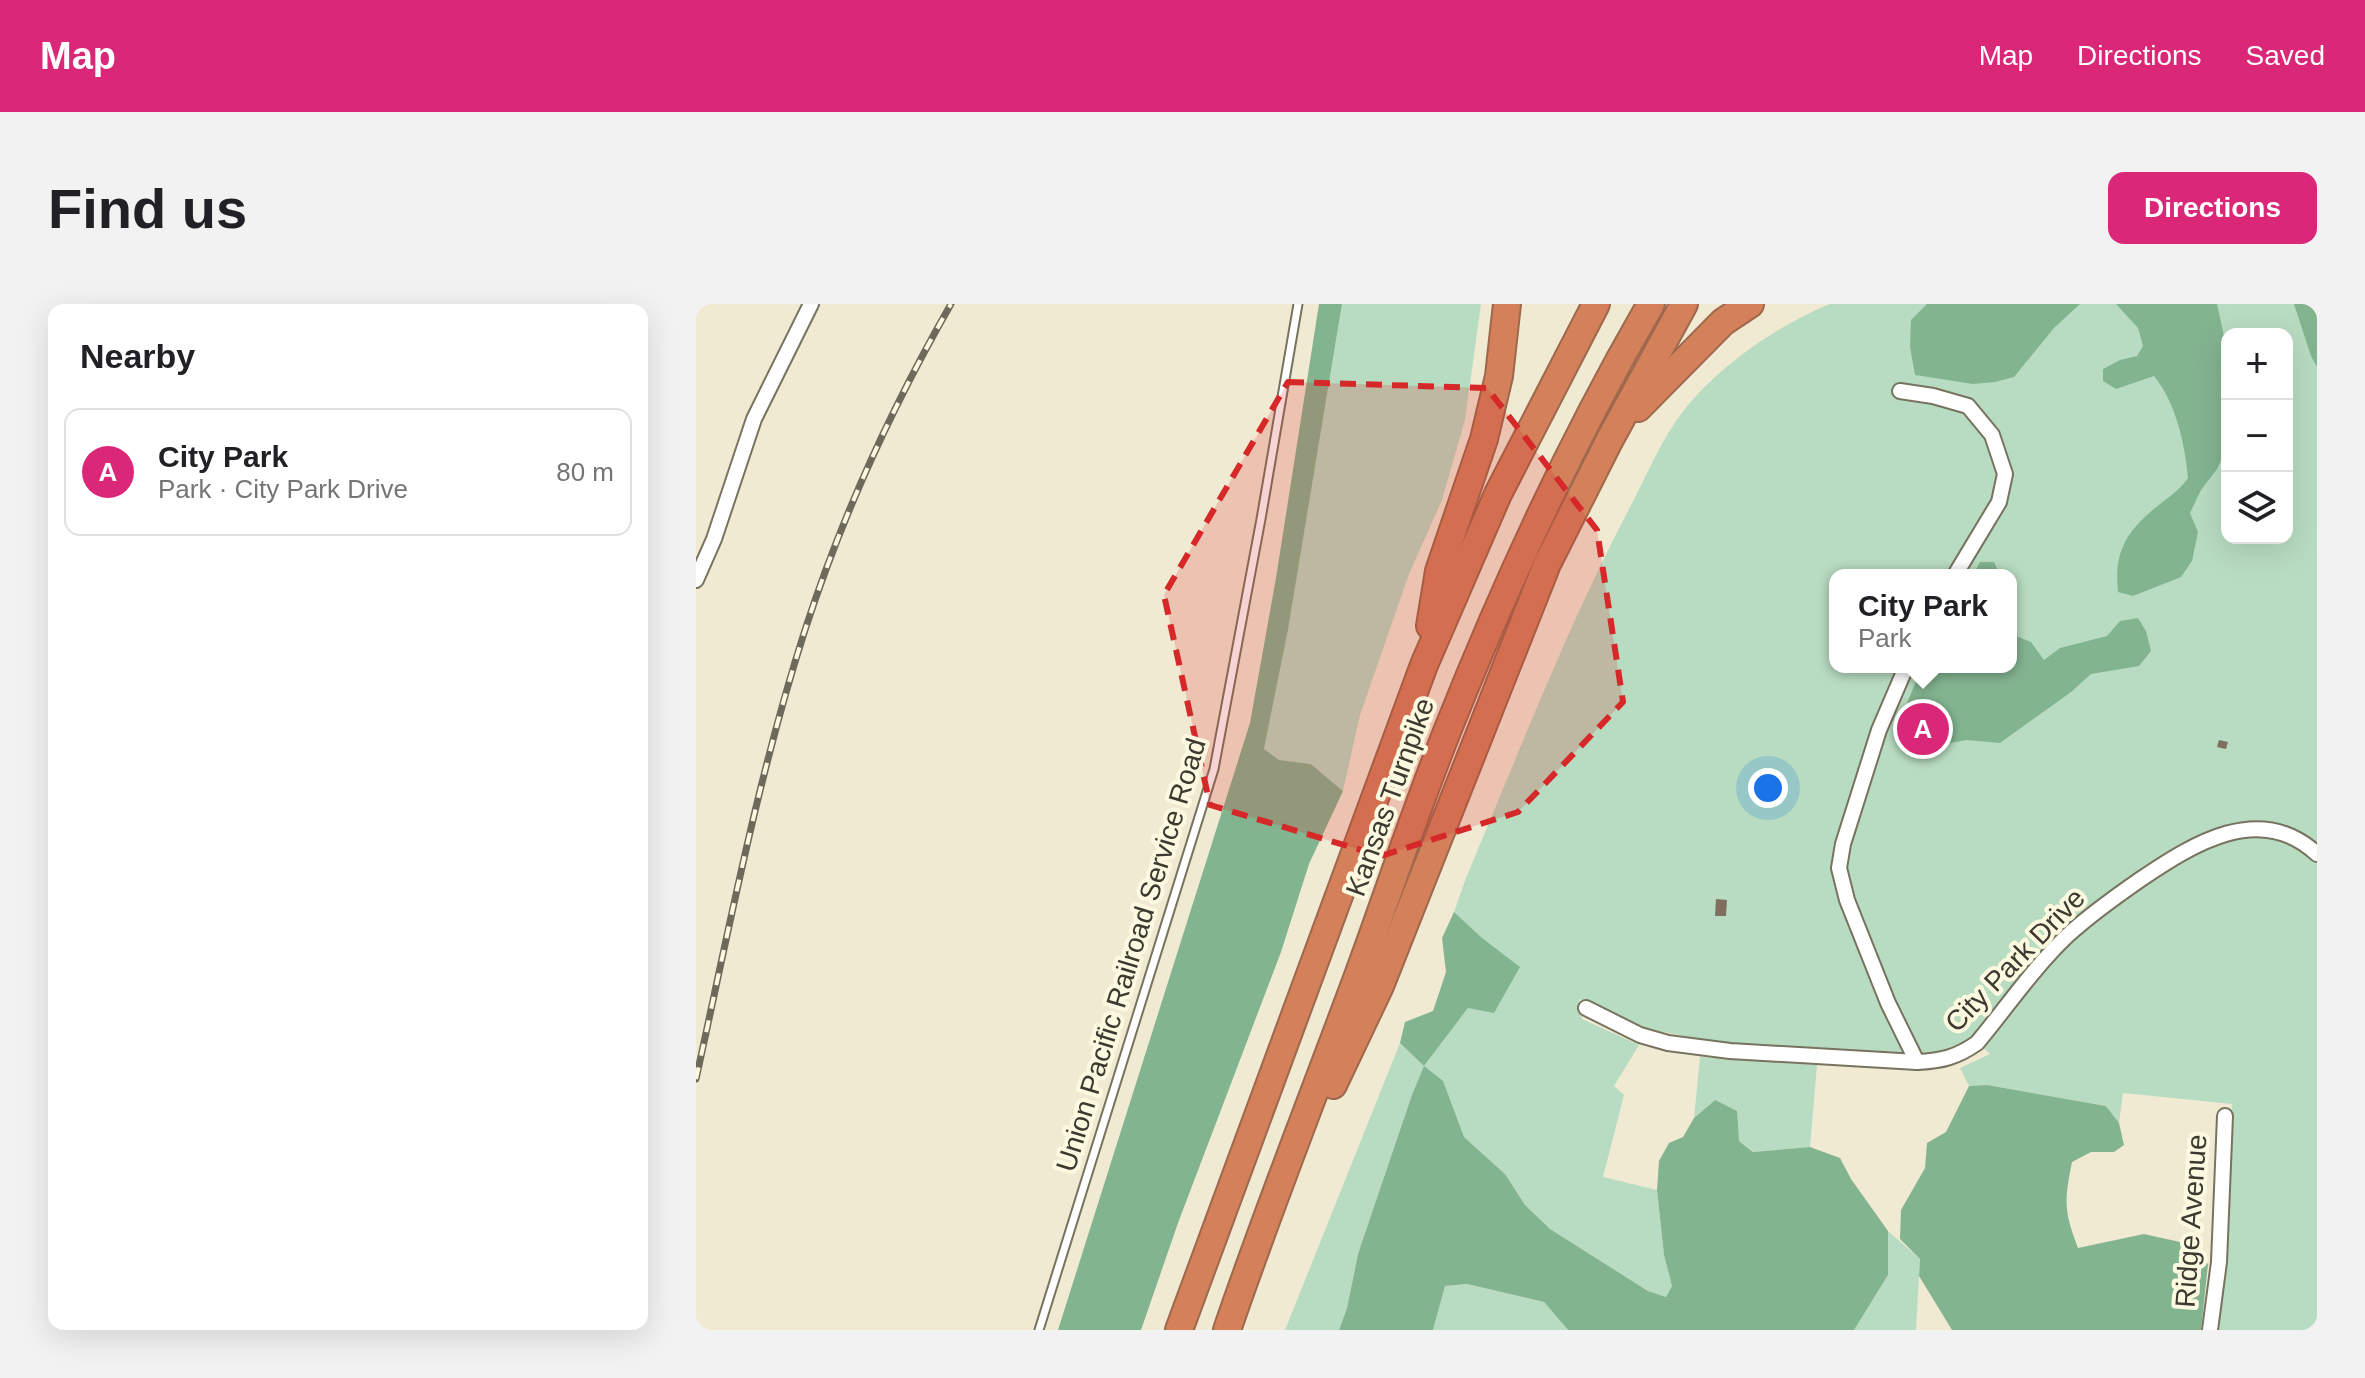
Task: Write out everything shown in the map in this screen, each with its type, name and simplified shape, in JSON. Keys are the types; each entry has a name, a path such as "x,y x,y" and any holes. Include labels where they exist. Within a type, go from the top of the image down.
{"highway":[{"path":"1424,665 1439,571 1487,427 1499,376 1507,304"},
{"name":"Kansas Turnpike","path":"1179,1330 1424,665 1498,494 1596,304"},
{"name":"Kansas Turnpike","path":"1227,1330 1448,730 1490,627 1532,531 1595,405 1651,304"},
{"path":"1258,1239 1380,986 1547,564 1609,441 1684,304"},
{"path":"1609,441 1664,380 1723,322 1750,304"}],"street":[{"path":"696,580 714,539 754,419 811,304"},
{"path":"1900,391 1968,406 1992,435 2005,474 1999,502 1959,569"},
{"name":"City Park Drive","path":"1903,673 1879,730 1843,844 1839,868 1847,900 1888,1003 1917,1062"},
{"name":"City Park Drive","path":"1586,1008 1640,1035 1668,1043 1730,1051 1942,1061 1959,1055 1977,1043 2066,937 2098,909 2192,847 2219,835 2246,829 2280,831 2317,854"},
{"name":"Ridge Avenue","path":"2210,1330 2219,1262 2225,1116"}],"lane":[{"name":"Union Pacific Railroad Service Road","path":"1039,1330 1214,769 1298,304"}],"highlighted area":[{"path":"1288,382 1487,388 1597,530 1623,702 1518,812 1381,856 1210,805 1164,595"}],"green space":[{"path":"1319,304 1342,304 1288,630 1264,749 1279,760 1311,764 1343,791 1309,864 1281,952 1178,1223 1141,1330 1058,1330 1250,723"},
{"path":"1342,304 1481,304 1465,420 1442,500 1409,574 1360,715 1343,791 1311,764 1279,760 1264,749 1288,630"},
{"path":"1830,304 2317,304 2317,1330 2219,1330 2232,1104 2123,1093 2119,1123 2106,1106 1987,1085 1969,1086 1960,1068 1990,1054 1972,1037 1949,1053 1927,1055 1717,1043 1631,1025 1579,999 1582,1019 1639,1045 1614,1086 1624,1095 1603,1177 1657,1190 1664,1255 1672,1286 1666,1297 1648,1291 1550,1229 1525,1205 1505,1174 1464,1137 1393,1154 1358,1254 1347,1308 1339,1330 1285,1330 1400,1043 1424,1066 1468,1008 1483,940 1454,912 1563,647 1605,556 1668,433 1684,410 1732,362 1770,335"},
{"path":"1927,304 2080,304 2054,328 2014,377 1973,384 1915,375 1910,347 1911,320"},
{"path":"2116,304 2217,304 2222,328 2221,461 2190,513 2198,532 2192,561 2181,577 2133,596 2118,592 2118,566 2124,545 2136,526 2188,478 2178,424 2154,376 2116,389 2103,381 2103,369 2137,356 2143,346 2138,328"},
{"path":"2294,304 2317,304 2317,367 2311,356"},
{"path":"1980,562 1994,562 1997,569 1976,569"},
{"path":"2138,618 2146,631 2151,651 2139,666 2091,674 2000,743 1967,740 1915,749 1898,745 1895,732 1920,673 2017,673 2017,636 2031,642 2044,660 2060,648 2107,636 2120,621"},
{"path":"1454,912 1520,967 1494,1013 1468,1008 1424,1066 1400,1043 1405,1022 1433,1011 1446,972 1442,938"},
{"path":"1700,1057 1817,1065 1810,1147 1754,1152 1739,1141 1715,1100 1694,1118"},
{"path":"1424,1066 1443,1081 1464,1137 1505,1174 1525,1205 1550,1229 1648,1291 1666,1297 1672,1286 1664,1255 1657,1190 1659,1161 1669,1143 1683,1137 1694,1118 1715,1100 1737,1111 1739,1141 1753,1152 1810,1147 1840,1158 1888,1231 1888,1275 1854,1330 1568,1330 1544,1302 1467,1284 1445,1286 1433,1330 1339,1330 1347,1308 1358,1254"},
{"path":"1987,1085 2106,1106 2119,1123 2124,1145 2114,1152 2091,1152 2072,1162 2067,1206 2078,1248 2144,1234 2189,1244 2208,1264 2201,1330 1952,1330 1919,1276 1920,1259 1900,1239 1901,1210 1925,1168 1927,1143 1946,1132 1969,1086"},
{"path":"1888,1231 1920,1259 1916,1330 1854,1330 1888,1275"},
{"path":"1467,1284 1544,1302 1568,1330 1433,1330 1445,1286"}],"building":[{"path":"2219,740 2228,742 2226,749 2217,747"},
{"path":"1716,899 1727,900 1726,916 1715,916"}],"railway":[{"path":"696,1079 759,797 788,685 819,587 870,463 908,382 951,304"}],"place":[{"name":"City Park","path":"1923,729"}]}
